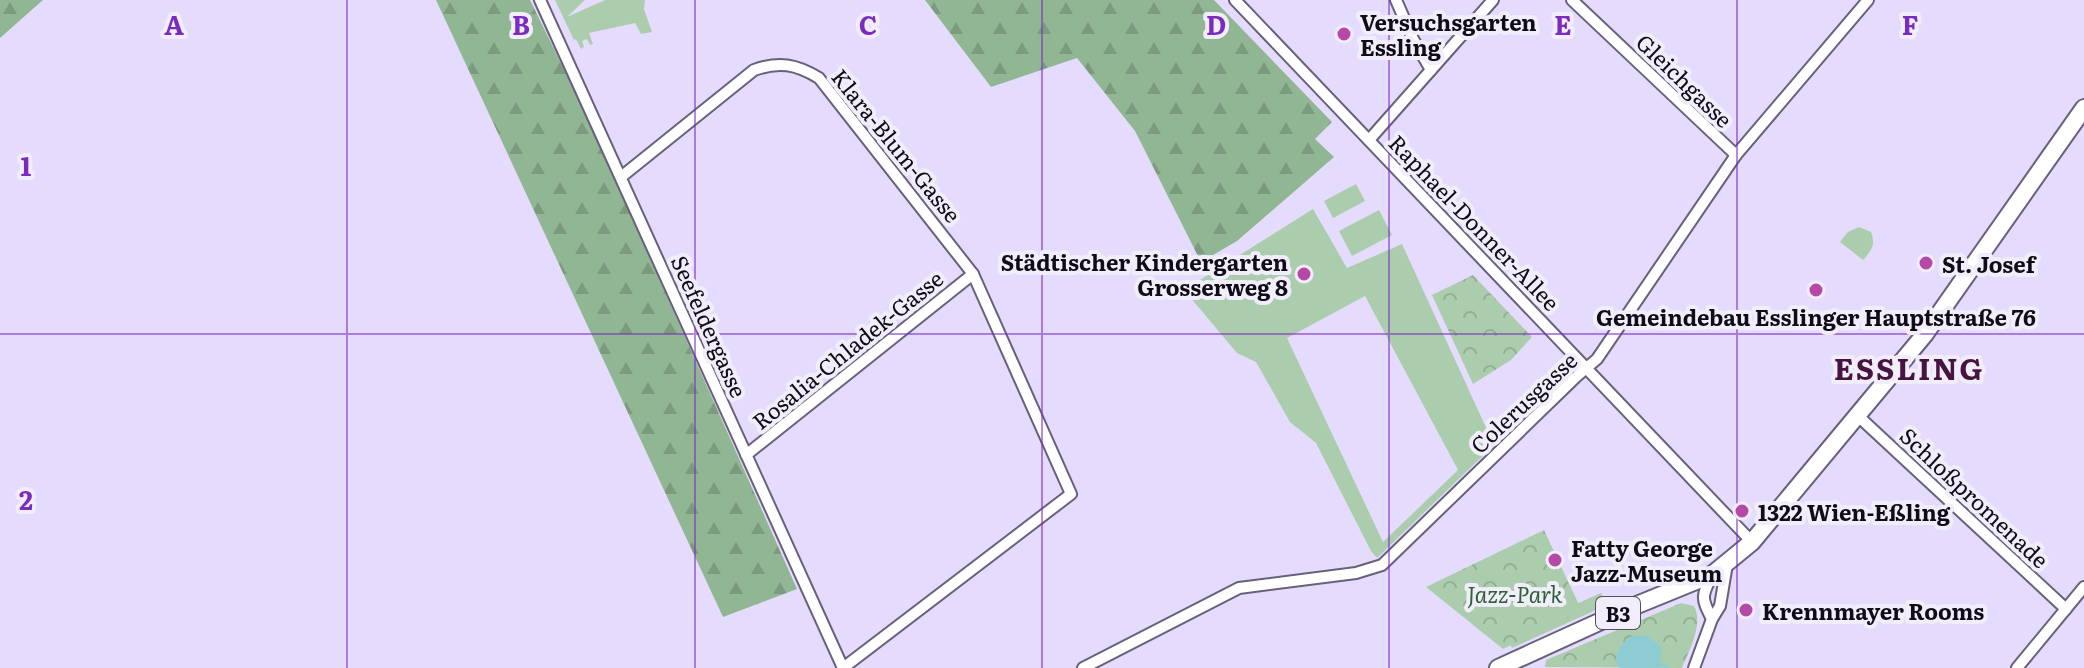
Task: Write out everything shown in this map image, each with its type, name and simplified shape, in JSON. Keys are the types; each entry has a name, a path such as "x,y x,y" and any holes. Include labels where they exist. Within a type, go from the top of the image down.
{"main road":[{"name":"B3","path":"1498,668 1528,662 1713,574 1752,542 1925,334 2084,108"}],"street":[{"name":"Seefeldergasse","path":"540,0 843,668"},
{"name":"Raphael-Donner-Allee","path":"1235,0 1752,542"},
{"path":"1396,0 1431,70"},
{"path":"1369,140 1493,0"},
{"name":"Gleichgasse","path":"1572,0 1736,155"},
{"name":"Colerusgasse","path":"1083,668 1239,588 1356,573 1382,565 1597,359 1736,155 1868,0"},
{"name":"Klara-Blum-Gasse","path":"621,177 754,70 769,64 787,63 819,78 973,274"},
{"name":"Rosalia-Chladek-Gasse","path":"746,455 973,274 1071,494 843,668"},
{"name":"Schloßpromenade","path":"1857,415 2066,609"},
{"path":"1694,668 1722,600 1727,563"},
{"path":"1712,619 1702,600 1704,589 1713,574"},
{"path":"2017,668 2084,587"},
{"path":"1674,590 1702,600"}],"green space":[{"path":"0,0 43,0 0,38"},
{"path":"436,0 530,0 585,112 797,589 723,617"},
{"path":"555,0 585,0 567,17 605,0 645,0 644,9 652,32 641,34 635,23 589,33 593,44 590,45 587,39 582,41 584,47 581,49"},
{"path":"925,0 1214,0 1332,122 1315,139 1334,157 1237,241 1201,262 1135,131 1077,58 991,87"},
{"path":"1356,184 1365,201 1333,218 1324,201"},
{"path":"1313,209 1347,268 1402,244 1494,445 1377,558 1316,443 1290,422 1256,362 1237,353 1184,290","holes":["1365,296 1458,470 1383,542 1287,338"]},
{"path":"1379,210 1392,235 1352,256 1339,231"},
{"path":"1859,227 1871,232 1873,241 1863,260 1840,242 1848,232"},
{"path":"1473,275 1532,337 1511,360 1473,384 1432,295"},
{"name":"Jazz-Park","path":"1544,530 1582,611 1503,649 1426,587"},
{"path":"1601,593 1607,605 1512,648 1508,639 1540,620"},
{"path":"1681,603 1694,606 1697,613 1694,637 1682,668 1545,667 1546,660"}],"shaded area":[{"path":"1631,636 1648,636 1661,647 1660,668 1620,668 1615,661 1620,647"}],"waterway":[{"path":"1662,665 1668,668"}],"place":[{"name":"Versuchsgarten Essling","path":"1344,34"},
{"name":"St. Josef","path":"1926,263"},
{"name":"Städtischer Kindergarten Grosserweg 8","path":"1304,274"},
{"name":"Gemeindebau Esslinger Hauptstraße 76","path":"1816,290"},
{"name":"1322 Wien-Eßling","path":"1742,511"},
{"name":"Fatty George Jazz-Museum","path":"1555,560"},
{"name":"Krennmayer Rooms","path":"1746,610"}],"district":[{"name":"ESSLING","path":"1909,367"}]}
